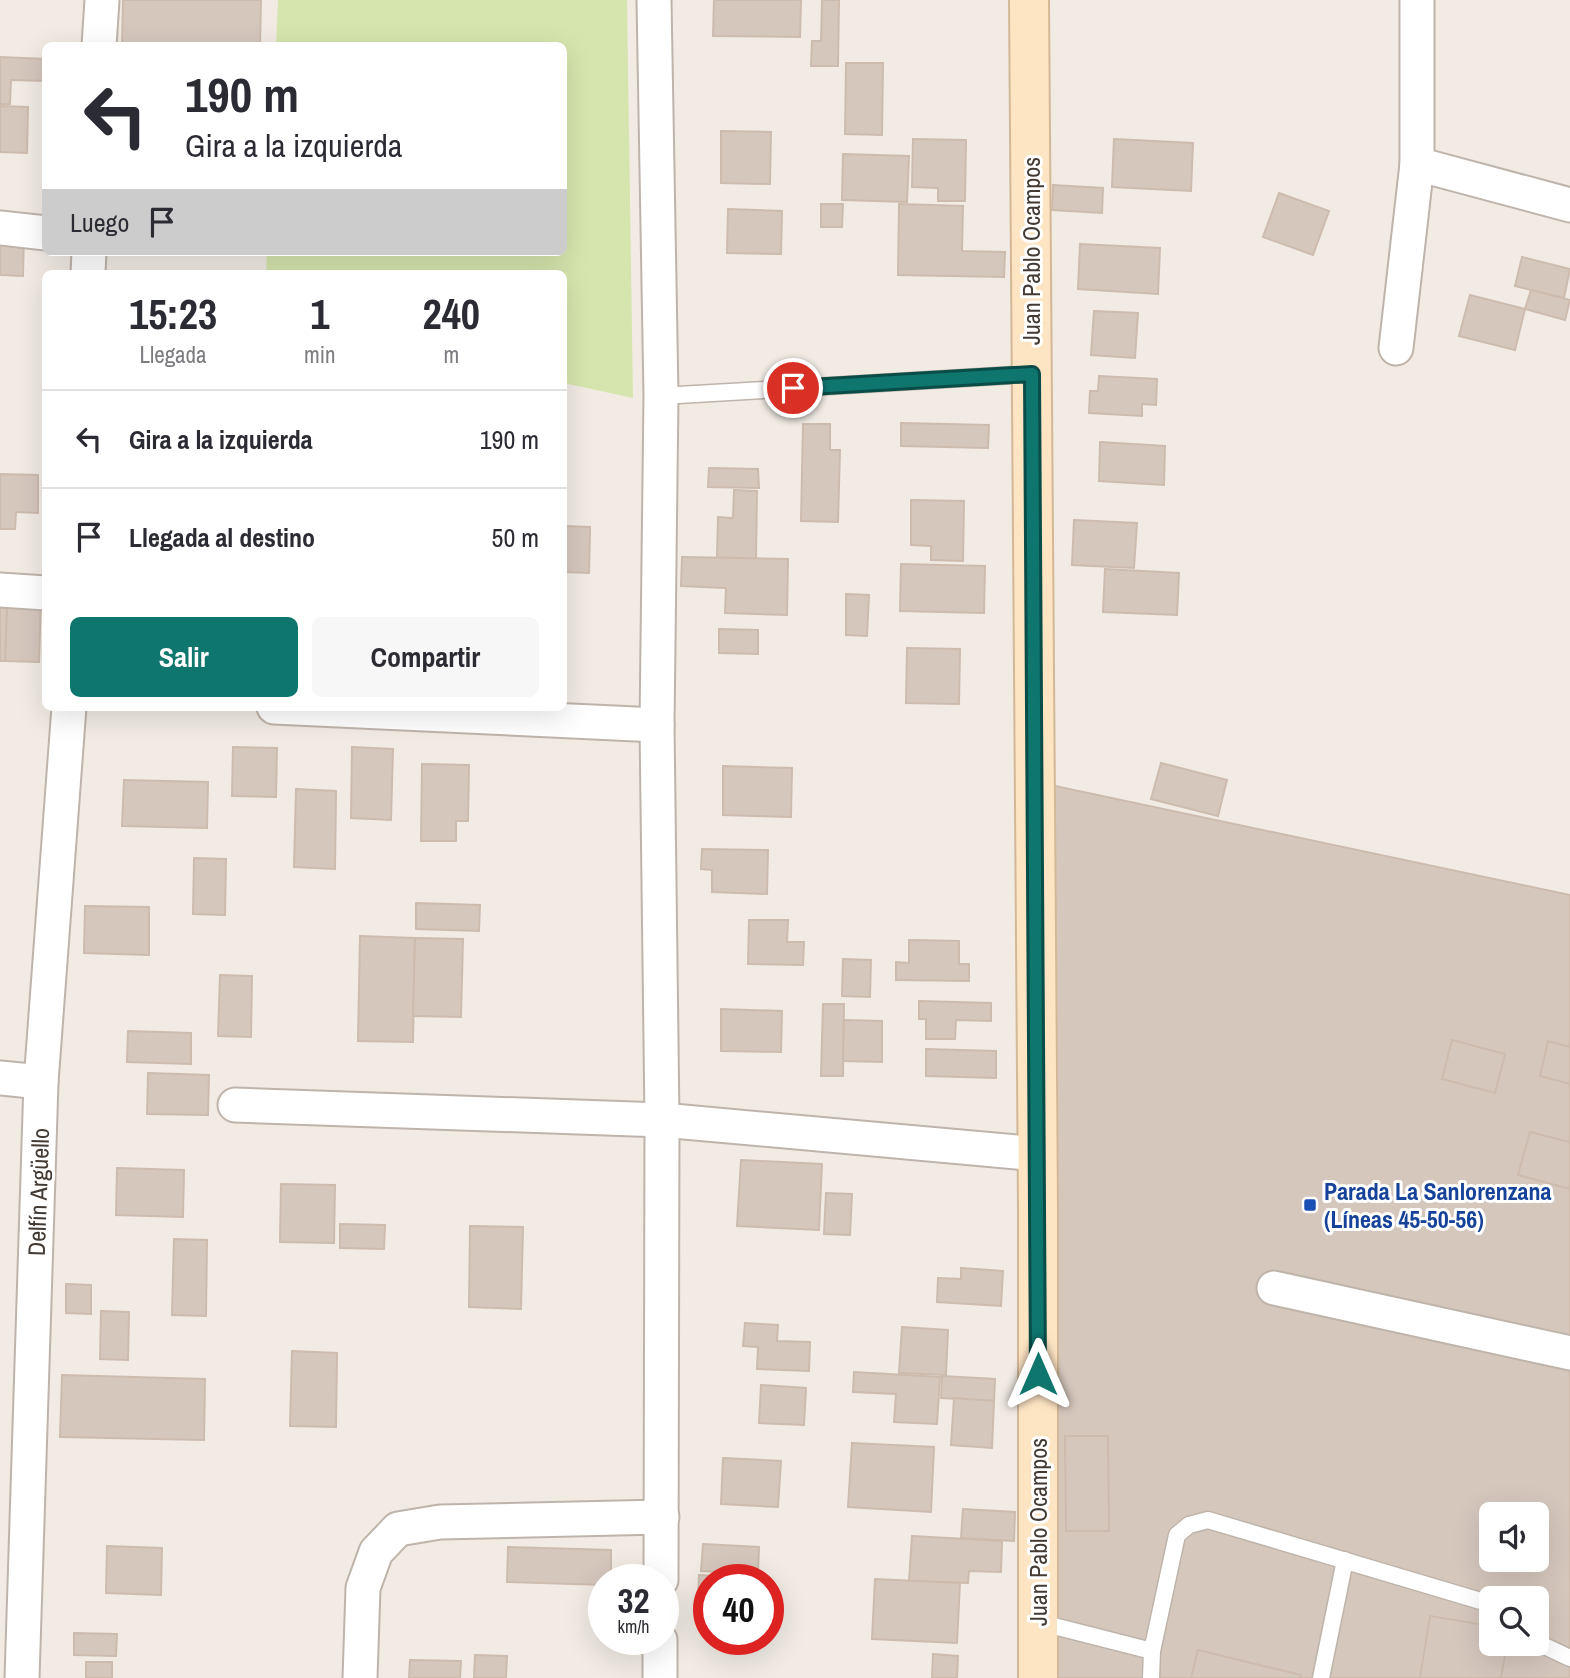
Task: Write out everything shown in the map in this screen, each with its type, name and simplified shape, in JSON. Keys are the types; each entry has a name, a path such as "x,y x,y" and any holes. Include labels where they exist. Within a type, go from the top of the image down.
{"street":[{"path":"99,42 102,0"},
{"path":"654,0 660,396 657,725 662,1120 661,1564"},
{"name":"Juan Pablo Ocampos","path":"1029,0 1038,1154 1038,1678"},
{"path":"1396,348 1417,164 1417,0"},
{"path":"1417,164 1570,205"},
{"path":"0,228 42,233"},
{"path":"0,590 42,593"},
{"name":"Delfín Argüello","path":"22,1678 14,1549 41,1082 69,711"},
{"path":"359,711 657,725"},
{"path":"0,1077 41,1082"},
{"path":"235,1105 662,1120 1038,1154"},
{"path":"1274,1288 1570,1353"},
{"path":"360,1678 363,1588 376,1552 398,1530 440,1522 662,1517"},
{"path":"660,1655 660,1678"}],"lane":[{"path":"660,396 1032,374"},
{"path":"1151,1678 1152,1651 1177,1535 1189,1525 1208,1520 1479,1603"},
{"path":"1321,1678 1345,1560"},
{"path":"1038,1622 1152,1651"},
{"path":"1549,1648 1570,1658"}],"green space":[{"path":"278,0 627,0 633,398 567,384 567,270 266,270 267,256 567,256 567,42 276,42"}],"building":[{"path":"123,0 261,0 260,42 122,42"},
{"path":"714,0 801,0 800,37 713,36"},
{"path":"822,0 839,0 838,66 811,66 812,41 821,41"},
{"path":"0,57 42,59 42,81 11,80 10,104 0,104"},
{"path":"846,63 883,63 882,135 845,134"},
{"path":"0,106 28,107 27,153 0,152"},
{"path":"721,131 771,132 770,184 721,183"},
{"path":"913,139 966,140 965,201 938,201 938,188 912,187"},
{"path":"1114,139 1193,143 1191,191 1112,187"},
{"path":"843,154 909,156 907,202 842,200"},
{"path":"1053,185 1103,188 1102,213 1052,210"},
{"path":"1279,193 1329,211 1313,255 1263,237"},
{"path":"821,204 843,204 842,227 821,227"},
{"path":"899,204 963,206 962,251 1005,252 1004,277 898,275"},
{"path":"728,209 782,211 781,254 727,253"},
{"path":"0,231 24,232 23,276 0,275"},
{"path":"1080,244 1160,248 1158,294 1078,289"},
{"path":"1522,257 1570,269 1564,298 1515,286"},
{"path":"1531,290 1570,300 1565,320 1525,309"},
{"path":"1470,295 1525,309 1515,350 1459,336"},
{"path":"1094,311 1138,313 1135,358 1091,355"},
{"path":"1099,376 1157,379 1156,405 1142,404 1142,416 1089,413 1090,391 1098,391"},
{"path":"901,423 989,425 988,448 901,446"},
{"path":"803,424 830,424 830,450 840,450 838,522 801,521"},
{"path":"1100,442 1165,446 1164,485 1099,481"},
{"path":"709,468 758,469 759,488 708,487"},
{"path":"0,474 38,475 38,513 16,512 15,529 0,529"},
{"path":"734,490 757,491 756,559 717,557 718,517 733,518"},
{"path":"911,500 964,501 963,561 931,560 931,546 911,545"},
{"path":"1074,520 1137,523 1134,568 1072,565"},
{"path":"567,526 590,527 589,573 567,572"},
{"path":"682,557 788,559 787,615 725,613 726,588 681,586"},
{"path":"901,564 985,566 984,613 900,611"},
{"path":"1105,569 1179,573 1177,615 1103,612"},
{"path":"846,594 869,595 867,636 846,635"},
{"path":"7,595 41,596 39,662 5,661"},
{"path":"0,605 7,605 5,661 0,661"},
{"path":"719,629 758,630 758,654 719,653"},
{"path":"907,648 960,649 959,704 906,703"},
{"path":"233,747 277,748 276,797 232,796"},
{"path":"352,747 393,749 391,820 351,818"},
{"path":"1161,763 1227,780 1218,816 1151,799"},
{"path":"422,764 469,765 468,821 456,821 456,841 421,841"},
{"path":"723,766 792,768 791,817 723,815"},
{"path":"124,780 208,782 207,828 122,826"},
{"name":"Parada La Sanlorenzana (Líneas 45-50-56)","path":"1055,786 1570,895 1570,1678 1044,1678"},
{"path":"296,789 336,791 335,869 294,867"},
{"path":"702,849 768,850 767,894 712,892 712,870 701,869"},
{"path":"194,858 226,859 225,915 193,914"},
{"path":"416,903 480,905 479,931 416,929"},
{"path":"85,906 149,907 149,955 84,953"},
{"path":"749,920 788,920 787,942 804,942 803,965 748,964"},
{"path":"360,936 415,938 413,1042 358,1041"},
{"path":"415,938 463,939 461,1017 413,1016"},
{"path":"909,940 959,941 959,964 969,964 969,981 896,980 896,962 909,963"},
{"path":"843,959 871,960 870,997 842,996"},
{"path":"220,975 252,976 251,1037 218,1036"},
{"path":"919,1001 991,1003 991,1021 956,1020 955,1039 926,1039 926,1019 919,1019"},
{"path":"823,1004 844,1004 843,1076 821,1076"},
{"path":"721,1009 782,1011 781,1052 721,1051"},
{"path":"844,1020 882,1021 882,1062 843,1061"},
{"path":"128,1031 191,1033 191,1064 127,1062"},
{"path":"1452,1040 1505,1054 1495,1093 1442,1079"},
{"path":"1548,1041 1570,1047 1570,1084 1540,1076"},
{"path":"926,1049 996,1051 996,1078 926,1076"},
{"path":"148,1073 209,1075 208,1115 147,1114"},
{"path":"1530,1132 1570,1142 1570,1189 1518,1175"},
{"path":"741,1160 822,1164 819,1230 737,1226"},
{"path":"117,1168 184,1170 183,1217 116,1215"},
{"path":"281,1184 335,1185 334,1243 280,1242"},
{"path":"826,1193 852,1194 850,1235 824,1234"},
{"path":"340,1224 385,1225 384,1249 340,1248"},
{"path":"470,1226 523,1227 521,1309 469,1307"},
{"path":"174,1239 207,1240 206,1316 172,1315"},
{"path":"961,1268 1003,1271 1001,1306 937,1302 938,1278 961,1279"},
{"path":"66,1284 91,1285 91,1314 66,1313"},
{"path":"101,1311 129,1312 128,1360 100,1359"},
{"path":"745,1323 778,1325 777,1341 810,1342 809,1371 757,1369 758,1347 743,1346"},
{"path":"902,1327 948,1330 946,1375 899,1373"},
{"path":"292,1351 337,1353 336,1427 290,1426"},
{"path":"854,1372 940,1377 937,1424 894,1422 896,1394 853,1392"},
{"path":"62,1375 205,1379 204,1440 60,1437"},
{"path":"942,1376 995,1379 994,1401 941,1398"},
{"path":"761,1385 806,1388 804,1425 759,1423"},
{"path":"954,1398 994,1401 992,1448 951,1445"},
{"path":"1065,1436 1108,1436 1109,1531 1066,1531"},
{"path":"852,1443 934,1447 931,1512 848,1507"},
{"path":"723,1458 781,1461 778,1507 721,1504"},
{"path":"963,1509 1015,1512 1014,1541 961,1538"},
{"path":"912,1536 1002,1541 1001,1572 969,1571 968,1583 909,1581"},
{"path":"703,1544 759,1547 758,1564 702,1564"},
{"path":"107,1546 162,1548 161,1595 106,1593"},
{"path":"508,1547 611,1550 611,1564 588,1564 588,1585 507,1582"},
{"path":"875,1579 960,1583 957,1643 872,1639"},
{"path":"1430,1616 1479,1624 1479,1656 1505,1656 1501,1678 1420,1678"},
{"path":"74,1633 117,1634 116,1656 74,1655"},
{"path":"1198,1650 1301,1675 1300,1678 1191,1678"},
{"path":"933,1654 958,1656 957,1678 932,1678"},
{"path":"475,1655 507,1656 506,1678 474,1678"},
{"path":"410,1660 461,1661 460,1678 409,1678"},
{"path":"86,1662 112,1662 112,1678 86,1678"}],"place":[{"name":"Parada La Sanlorenzana (Líneas 45-50-56)","path":"1310,1205"}],"route":[{"path":"793,388 1032,374 1038,1374"}]}
